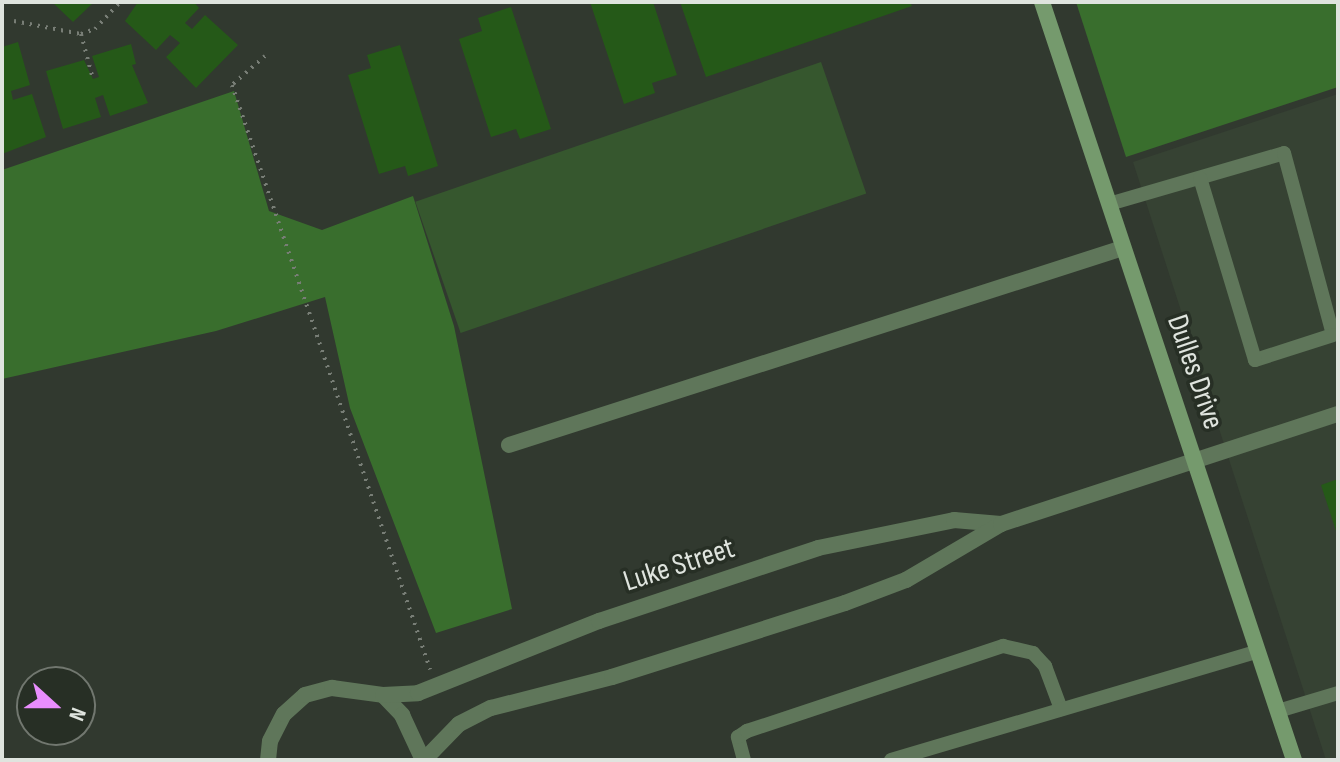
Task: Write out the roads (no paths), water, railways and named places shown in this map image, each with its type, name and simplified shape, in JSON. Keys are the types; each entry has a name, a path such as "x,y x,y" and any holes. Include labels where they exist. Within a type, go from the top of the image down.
{"street":[{"name":"Dulles Drive","path":"1042,2 1294,760"},
{"path":"509,445 1123,248"},
{"name":"Luke Street","path":"383,695 402,715 423,760 456,726 491,708 612,677 845,603 906,580 1001,524 1338,414"},
{"name":"Luke Street","path":"268,760 270,741 284,714 305,695 332,688 383,695 418,693 599,621 818,548 954,520 1001,524"}],"lane":[{"path":"1109,204 1284,153 1333,335 1255,360 1200,178"},
{"path":"744,760 738,737 747,731 1003,646 1019,647 1039,659 1061,709"},
{"path":"891,760 1258,651"},
{"path":"1278,711 1338,693"}]}
